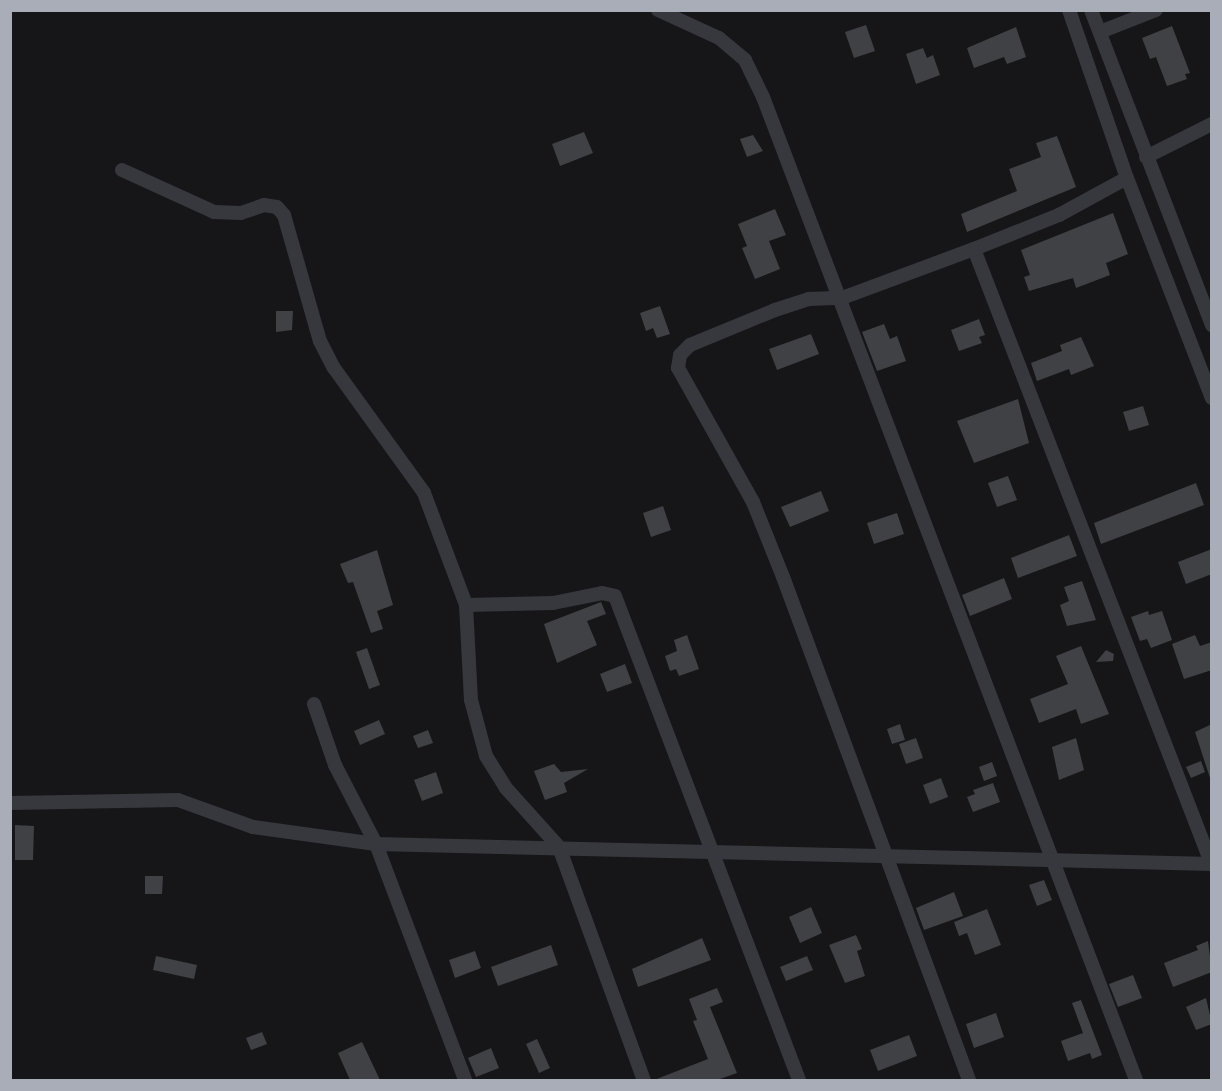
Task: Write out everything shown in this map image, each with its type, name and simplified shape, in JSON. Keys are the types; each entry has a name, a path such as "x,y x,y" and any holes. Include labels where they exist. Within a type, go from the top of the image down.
{"street":[{"path":"658,10 718,38 745,60 842,298 1136,1080"},
{"path":"1069,10 1127,178 1212,398"},
{"path":"1091,10 1212,326"},
{"path":"1100,32 1156,10"},
{"path":"1146,157 1212,123"},
{"path":"122,170 214,213 241,213 264,205 277,207 284,215 320,341 334,368 424,493 466,605 471,700 486,756 505,787 559,847 644,1080"},
{"path":"969,1080 753,502 678,368 680,355 690,345 809,298 842,298 974,249 1059,215 1127,178"},
{"path":"10,803 178,800 253,827 376,844 1052,858 1211,864 974,249"},
{"path":"466,605 553,603 602,593 615,596 799,1080"},
{"path":"314,704 335,765 376,844 465,1080"}],"building":[{"path":"866,25 875,51 854,58 845,32"},
{"path":"1172,26 1190,73 1185,74 1187,79 1167,86 1156,57 1150,59 1142,38"},
{"path":"1016,27 1026,57 1007,64 1004,57 974,68 967,48"},
{"path":"923,48 927,58 933,55 940,75 916,84 906,54"},
{"path":"584,132 593,153 560,166 552,144"},
{"path":"753,135 763,151 747,157 740,139"},
{"path":"1057,136 1076,187 967,232 961,214 1017,191 1009,169 1041,157 1036,143"},
{"path":"775,209 786,235 769,241 780,269 755,279 742,248 747,246 738,224"},
{"path":"1113,213 1128,254 1106,263 1110,275 1076,288 1073,278 1029,291 1024,277 1030,275 1021,250"},
{"path":"660,306 670,334 657,338 653,328 646,331 640,313"},
{"path":"276,311 293,311 292,330 276,332"},
{"path":"979,319 985,335 979,337 982,343 959,351 951,330"},
{"path":"884,324 890,339 897,336 906,361 877,371 862,332"},
{"path":"811,334 819,354 777,370 769,349"},
{"path":"1081,337 1094,366 1071,375 1069,369 1037,381 1031,363 1062,351 1060,345"},
{"path":"1018,399 1029,443 974,463 957,421"},
{"path":"1143,406 1149,425 1129,431 1123,412"},
{"path":"1008,476 1017,500 997,507 988,483"},
{"path":"1196,483 1204,505 1101,544 1094,523"},
{"path":"821,491 829,511 790,527 781,507"},
{"path":"663,506 671,530 651,537 643,513"},
{"path":"897,513 904,534 874,544 867,523"},
{"path":"1069,535 1077,556 1018,578 1011,558"},
{"path":"1212,549 1212,574 1186,584 1178,562"},
{"path":"377,550 393,605 377,611 383,629 371,633 353,582 348,583 340,564"},
{"path":"1004,578 1012,599 970,616 962,595"},
{"path":"1082,581 1096,620 1067,626 1060,605 1069,601 1064,587"},
{"path":"601,602 606,614 587,621 597,645 557,663 544,624"},
{"path":"1148,611 1149,615 1162,611 1172,640 1151,648 1147,639 1140,641 1131,617"},
{"path":"687,635 699,669 679,676 676,669 670,671 665,656 677,651 674,640"},
{"path":"1195,635 1200,646 1212,642 1212,670 1184,679 1172,644"},
{"path":"1081,646 1109,714 1081,724 1076,709 1039,723 1030,699 1068,684 1056,656"},
{"path":"367,648 380,685 369,689 356,652"},
{"path":"1106,650 1114,654 1113,661 1096,662"},
{"path":"625,664 632,683 607,692 600,674"},
{"path":"379,720 385,734 360,745 354,731"},
{"path":"900,724 905,740 892,744 887,729"},
{"path":"1212,724 1212,777 1210,778 1195,732"},
{"path":"428,730 433,743 418,748 413,736"},
{"path":"916,738 923,758 906,764 899,744"},
{"path":"1076,738 1084,770 1059,780 1052,747"},
{"path":"1201,761 1205,772 1191,778 1186,767"},
{"path":"992,762 997,776 984,781 979,767"},
{"path":"554,764 561,772 588,769 564,783 567,792 545,800 534,771"},
{"path":"436,772 443,793 422,801 414,780"},
{"path":"941,778 948,797 930,804 923,785"},
{"path":"993,783 1000,802 973,812 967,797 975,794 973,790"},
{"path":"15,825 34,826 33,860 15,860"},
{"path":"145,876 163,876 162,894 145,894"},
{"path":"1044,880 1052,900 1037,906 1029,885"},
{"path":"954,892 963,916 924,930 916,908"},
{"path":"811,907 822,933 800,943 789,917"},
{"path":"987,909 1001,945 975,955 967,933 959,936 954,922"},
{"path":"856,935 862,949 857,951 865,976 845,983 829,945"},
{"path":"702,938 711,960 638,987 632,969"},
{"path":"1208,941 1212,972 1173,987 1164,963 1198,950 1196,946"},
{"path":"551,945 558,965 498,986 491,967"},
{"path":"475,951 481,968 455,978 449,960"},
{"path":"156,956 197,965 194,979 153,970"},
{"path":"807,956 813,970 786,981 780,967"},
{"path":"1133,975 1142,998 1118,1007 1109,984"},
{"path":"717,988 723,1002 710,1007 737,1073 717,1080 654,1080 708,1059 693,1021 697,1020 689,999"},
{"path":"1206,998 1212,1024 1196,1030 1186,1007"},
{"path":"1081,1000 1102,1055 1092,1059 1090,1053 1068,1061 1061,1041 1083,1033 1072,1003"},
{"path":"996,1013 1004,1037 974,1048 966,1024"},
{"path":"262,1032 267,1044 251,1050 246,1038"},
{"path":"909,1035 917,1056 878,1071 870,1050"},
{"path":"537,1039 550,1068 539,1073 526,1044"},
{"path":"362,1042 380,1080 350,1080 338,1053"},
{"path":"491,1048 499,1068 476,1077 468,1058"}]}
